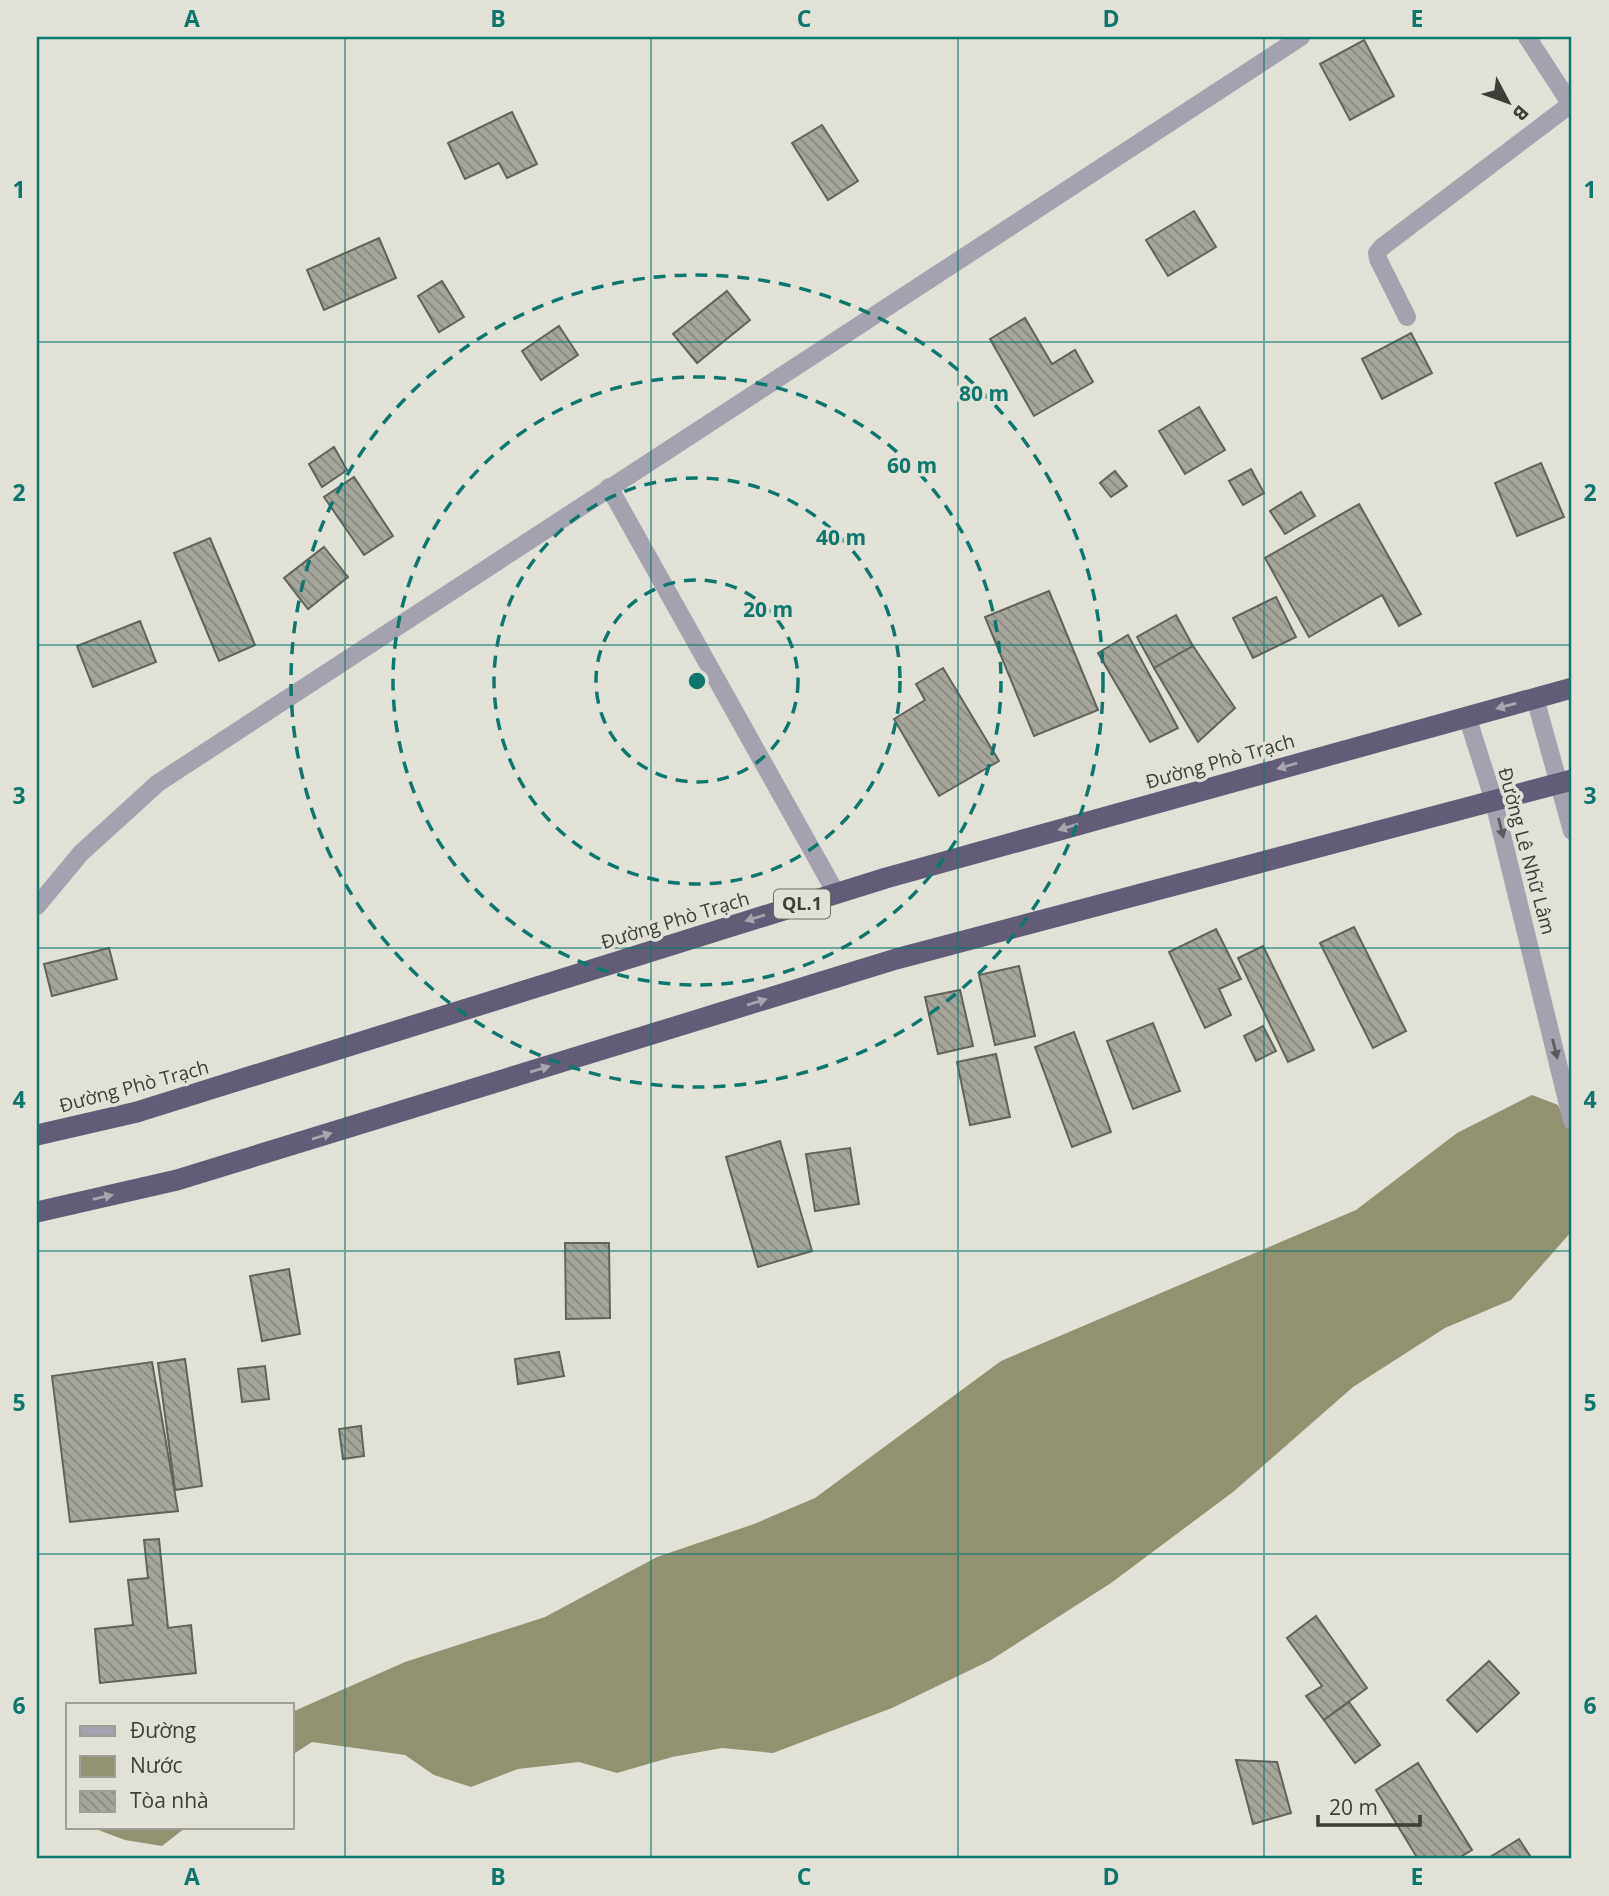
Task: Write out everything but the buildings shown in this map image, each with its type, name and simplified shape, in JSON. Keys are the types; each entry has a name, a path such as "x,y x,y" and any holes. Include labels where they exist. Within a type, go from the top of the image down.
{"highway":[{"name":"Đường Phò Trạch","path":"37,1135 137,1112 836,893 1572,688"},
{"path":"37,1212 177,1180 896,959 1493,798 1566,781"}],"street":[{"path":"1407,317 1377,253 1572,105 1527,37"},
{"path":"37,906 81,853 158,783 1293,39"},
{"path":"608,487 836,893"},
{"path":"1535,698 1566,781 1572,831"},
{"name":"Đường Lê Nhữ Lâm","path":"1467,716 1493,798 1572,1121"}],"water":[{"path":"1532,1095 1558,1105 1572,1135 1572,1231 1511,1300 1445,1328 1353,1387 1233,1492 1111,1583 991,1660 892,1708 773,1753 722,1748 672,1757 617,1773 579,1762 518,1769 471,1787 434,1775 405,1755 312,1742 294,1754 294,1711 405,1662 545,1617 657,1557 754,1524 815,1498 1001,1361 1356,1210 1457,1133"},
{"path":"96,1829 184,1829 162,1846 125,1840"}]}
